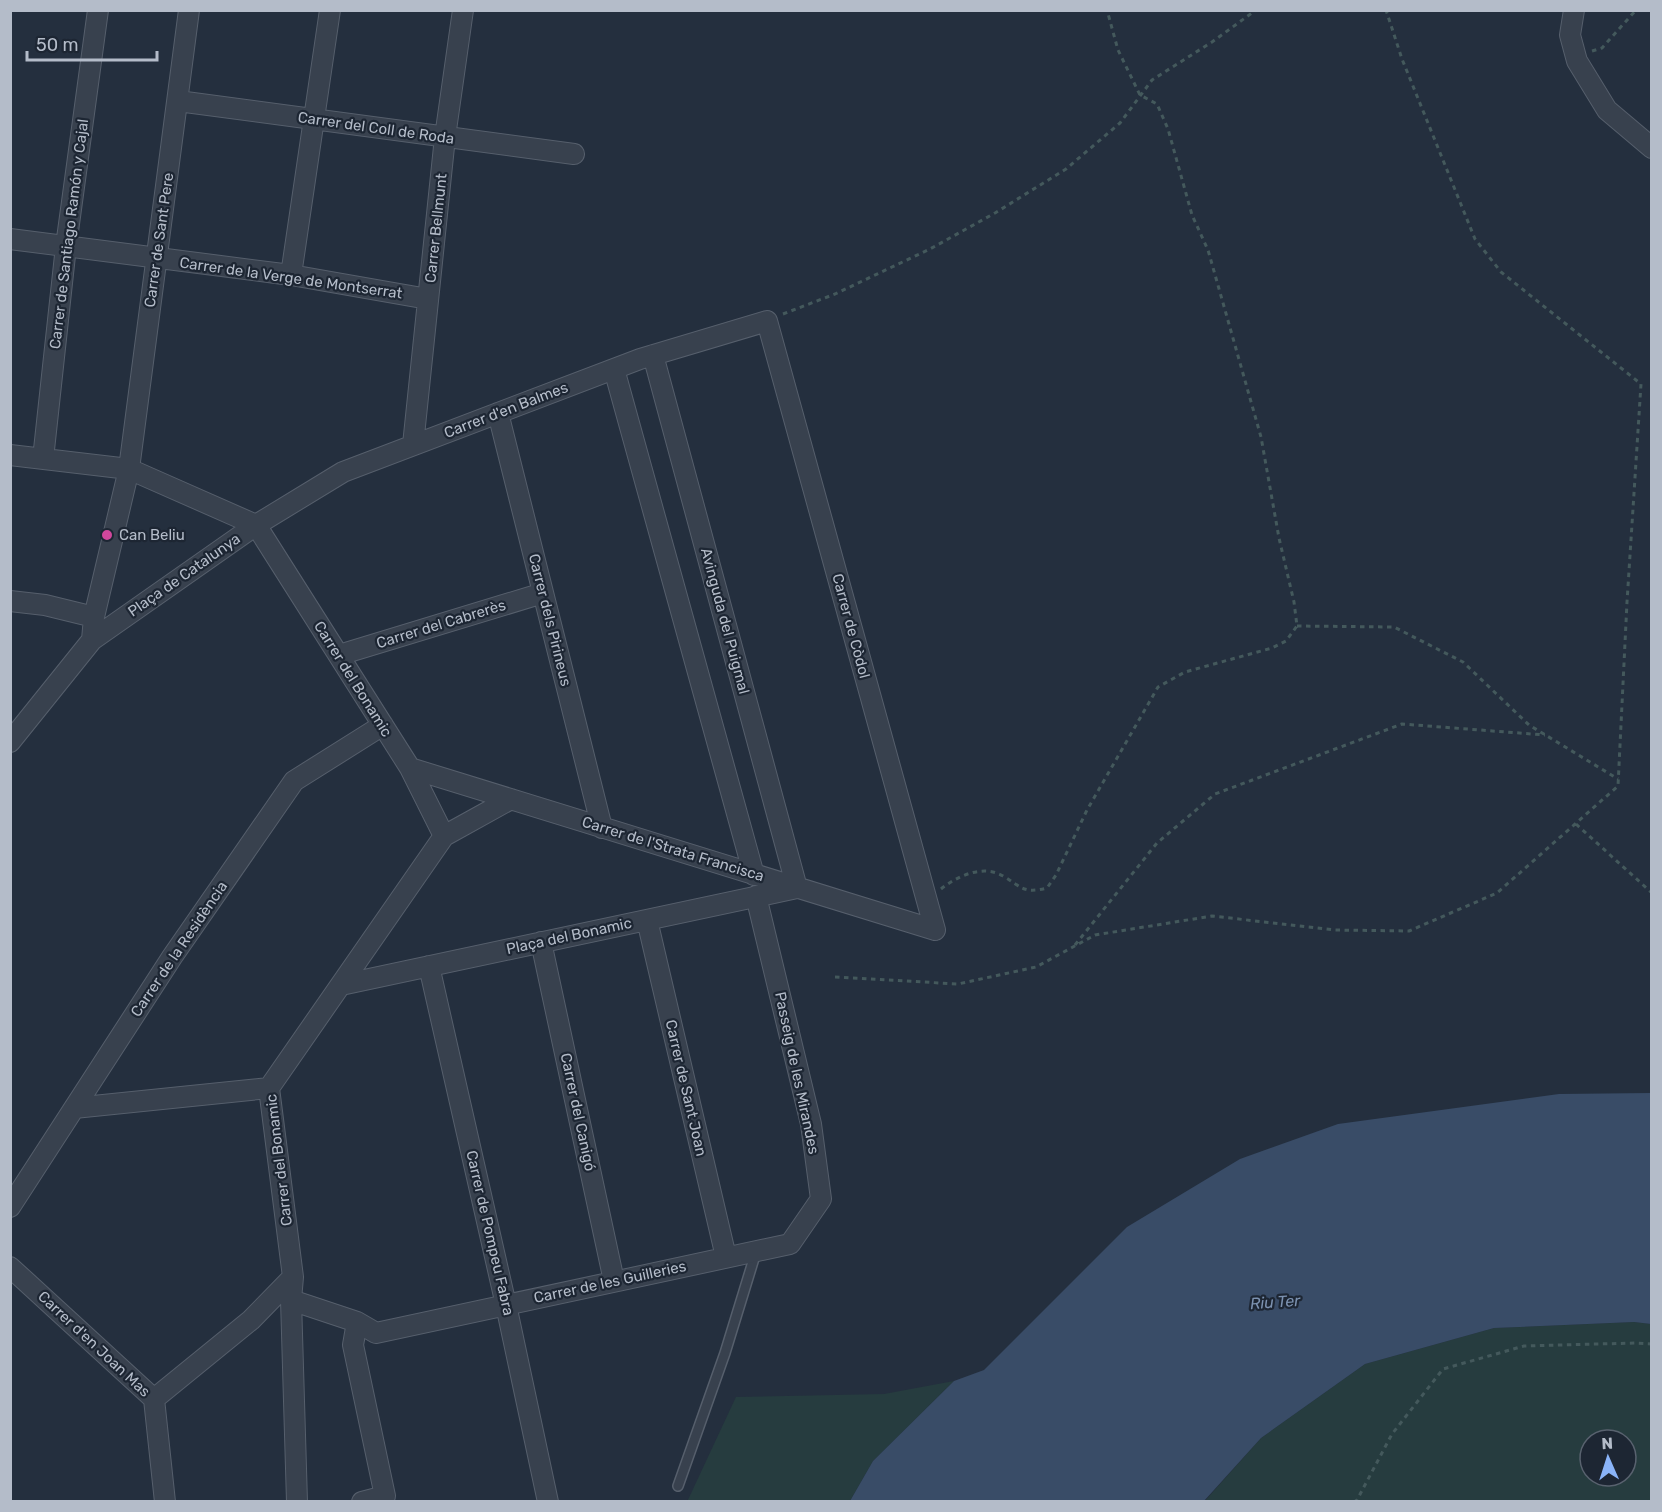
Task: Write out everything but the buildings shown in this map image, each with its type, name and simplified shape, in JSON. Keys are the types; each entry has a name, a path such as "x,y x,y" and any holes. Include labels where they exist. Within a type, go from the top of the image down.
{"street":[{"name":"Carrer de Santiago Ramón y Cajal","path":"43,459 66,246 98,10"},
{"name":"Carrer de Sant Pere","path":"129,469 189,10"},
{"path":"291,275 330,10"},
{"name":"Carrer Bellmunt","path":"413,445 445,137 463,10"},
{"path":"1574,10 1570,35 1577,61 1607,110 1652,148"},
{"name":"Carrer del Coll de Roda","path":"178,101 574,154"},
{"name":"Carrer de la Verge de Montserrat","path":"10,239 291,275 428,299"},
{"name":"Carrer d'en Balmes","path":"256,525 343,472 653,355 767,321"},
{"name":"Carrer de Còdol","path":"767,321 935,930"},
{"name":"Avinguda del Puigmal","path":"653,355 797,888"},
{"path":"614,369 754,875"},
{"name":"Carrer dels Pirineus","path":"498,413 602,828"},
{"name":"Plaça de Catalunya","path":"10,455 129,469 256,525"},
{"path":"92,639 94,617 129,469"},
{"name":"Plaça de Catalunya","path":"10,742 92,639 256,525"},
{"name":"Carrer del Bonamic","path":"256,525 410,768 444,836"},
{"name":"Carrer del Cabrerès","path":"339,655 543,593"},
{"path":"10,601 45,605 94,617"},
{"name":"Carrer de la Residència","path":"10,1207 172,957 294,781 383,725"},
{"name":"Carrer de l'Strata Francisca","path":"410,768 935,930"},
{"name":"Carrer del Bonamic","path":"297,1502 291,1300 293,1277 269,1088 444,836 511,799"},
{"name":"Plaça del Bonamic","path":"341,985 797,888"},
{"name":"Passeig de les Mirandes","path":"756,896 811,1124 821,1199 790,1244 757,1251"},
{"name":"Carrer de Sant Joan","path":"647,920 726,1257"},
{"name":"Carrer del Canigó","path":"541,942 614,1281"},
{"name":"Carrer de Pompeu Fabra","path":"429,966 548,1502"},
{"path":"74,1108 269,1088"},
{"name":"Carrer de les Guilleries","path":"291,1300 357,1322 376,1334 757,1251"},
{"name":"Carrer d'en Joan Mas","path":"10,1267 154,1399 165,1502"},
{"path":"154,1399 250,1320 293,1277"},
{"path":"357,1322 353,1345 386,1496 362,1502"}],"lane":[{"path":"678,1486 757,1251"}],"path":[{"path":"927,900 955,878 982,871 1002,874 1014,884 1032,892 1047,888 1056,875 1087,810 1158,687 1185,672 1272,648 1286,641 1297,626 1261,437 1208,250 1192,215 1157,104 1140,95 1118,50 1107,10"},
{"path":"767,321 835,294 930,249 1005,207 1066,169 1120,123 1152,80 1212,42 1256,10"},
{"path":"835,977 958,984 1036,967 1095,935 1212,916 1335,930 1409,932 1497,893 1618,786 1641,384 1501,272 1475,239 1402,59 1386,10"},
{"path":"1576,55 1602,48 1636,10"},
{"path":"1297,626 1394,627 1463,662 1529,725 1619,779"},
{"path":"1074,946 1157,843 1215,794 1402,724 1545,735"},
{"path":"1576,824 1652,893"},
{"path":"1356,1501 1392,1434 1443,1369 1524,1346 1652,1344"}],"green space":[{"path":"1634,1322 1651,1324 1651,1501 1204,1502 1261,1438 1365,1364 1494,1328"},
{"path":"954,1381 873,1461 850,1501 687,1502 736,1397 884,1394"}],"water":[{"name":"Riu Ter","path":"1651,1093 1651,1324 1634,1322 1494,1328 1365,1364 1261,1438 1204,1501 850,1501 873,1461 954,1381 984,1370 1127,1227 1240,1159 1338,1124 1559,1094"}],"place":[{"name":"Can Beliu","path":"107,535"}]}
